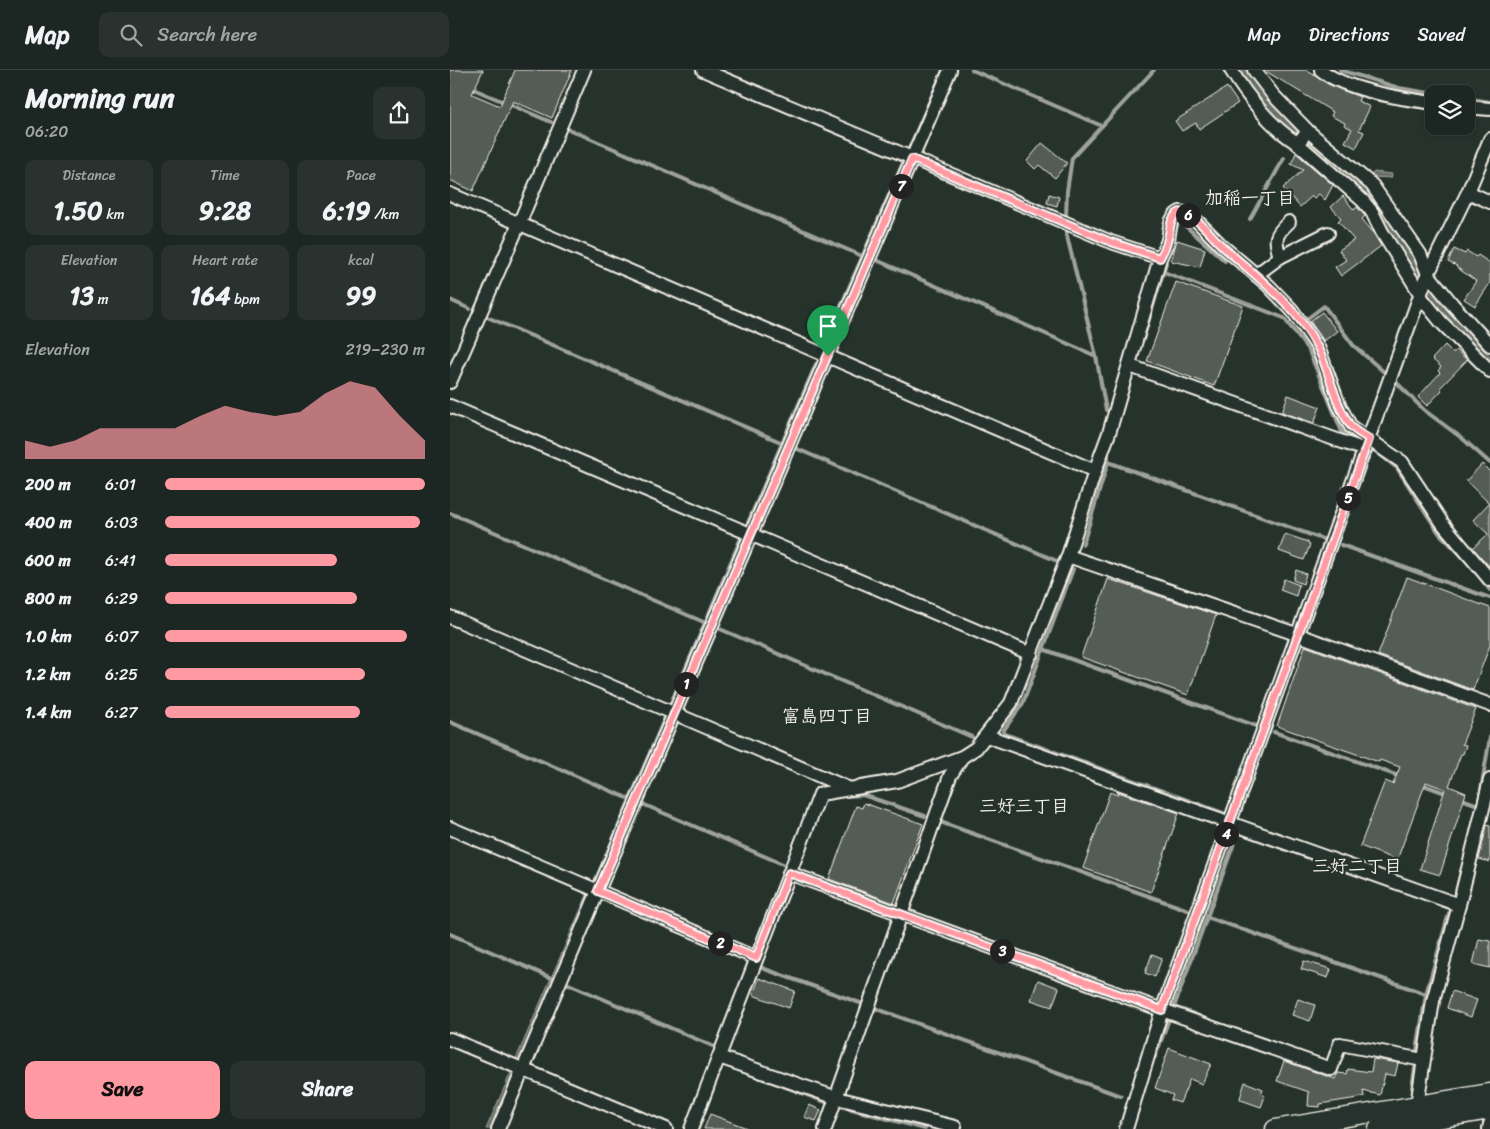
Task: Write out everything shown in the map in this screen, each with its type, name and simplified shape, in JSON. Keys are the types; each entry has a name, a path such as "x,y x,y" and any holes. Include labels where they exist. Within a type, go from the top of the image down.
{"highway":[{"path":"1275,1129 1490,1093"},
{"path":"1378,1129 1424,1125 1490,1110"}],"street":[{"path":"450,382 584,70"},
{"path":"703,70 1111,242 1160,258"},
{"path":"498,1129 950,70"},
{"path":"1231,70 1267,117 1290,139 1302,137 1369,182 1420,254 1428,275 1490,345"},
{"path":"1254,70 1302,137 1363,200 1372,212 1382,232 1421,295 1441,322 1490,371"},
{"path":"1321,70 1331,78 1397,98 1425,102"},
{"path":"1475,107 1490,109"},
{"path":"1126,1129 1162,1010 1428,275 1487,156 1490,139"},
{"path":"1468,192 1490,202"},
{"path":"450,194 1095,471"},
{"path":"691,1129 820,794 897,780 962,757 976,748 987,736 1011,703 1068,556 1130,366 1174,215 1180,212 1185,213 1198,222 1292,310 1318,347 1339,405 1351,427 1367,445"},
{"path":"1280,257 1276,239 1278,233 1289,222"},
{"path":"1256,275 1280,257 1328,232"},
{"path":"1130,366 1367,445 1402,462 1443,524 1490,580"},
{"path":"450,406 1031,654"},
{"path":"1068,556 1490,705"},
{"path":"450,617 850,789"},
{"path":"987,736 1459,905"},
{"path":"825,1129 950,776 962,757"},
{"path":"1417,1105 1433,1001 1490,780"},
{"path":"450,828 756,958"},
{"path":"789,873 1162,1010 1331,1069 1340,1044 1423,1060"},
{"path":"450,1039 666,1129"},
{"path":"718,1057 837,1098 955,1127"},
{"path":"1489,1129 1490,1124"}],"shaded area":[{"path":"1238,70 1248,70 1279,112 1299,133 1319,147 1363,184 1374,172 1392,174 1391,178 1373,177 1366,187 1383,209 1415,262 1420,275 1443,306 1490,356 1490,364 1436,309 1374,207 1281,125"},
{"path":"663,718 667,719 597,881 594,880"},
{"path":"587,895 591,897 519,1063 515,1061"},
{"path":"512,1070 515,1071 490,1129 486,1129"}],"building":[{"path":"450,70 483,70 472,94 500,106 515,70 572,70 552,118 513,101 473,191 450,180"},
{"path":"1264,70 1306,70 1328,84 1360,97 1358,101 1370,107 1359,130 1364,132 1356,148 1345,142 1352,129 1331,116 1333,112"},
{"path":"1227,87 1238,103 1199,129 1196,123 1182,131 1175,121"},
{"path":"1042,143 1067,163 1055,178 1039,165 1035,169 1027,161"},
{"path":"1296,153 1333,185 1325,200 1319,194 1314,198 1312,196 1300,207 1283,188 1303,170 1291,164"},
{"path":"1049,194 1059,197 1057,206 1047,203"},
{"path":"1343,196 1354,210 1357,207 1365,216 1362,219 1381,246 1341,276 1335,267 1346,260 1339,250 1354,240 1338,221 1341,218 1331,207"},
{"path":"1177,240 1205,249 1200,267 1171,261"},
{"path":"1454,249 1465,254 1467,251 1476,257 1478,255 1490,263 1490,283 1475,306 1464,299 1476,281 1457,266 1448,262"},
{"path":"1176,282 1243,306 1214,386 1147,361"},
{"path":"1322,312 1337,331 1324,341 1310,321"},
{"path":"1445,345 1453,353 1456,350 1467,360 1440,388 1442,390 1427,406 1418,397 1440,373 1438,371 1441,367 1432,359"},
{"path":"1288,395 1320,407 1314,423 1282,412"},
{"path":"1482,464 1490,472 1490,567 1473,548 1488,534 1473,520 1489,503 1466,481"},
{"path":"1285,534 1308,542 1310,545 1304,560 1279,551"},
{"path":"1296,570 1306,574 1303,584 1293,580"},
{"path":"1407,577 1490,608 1490,645 1473,690 1378,655"},
{"path":"1108,579 1216,615 1188,695 1081,657"},
{"path":"1284,579 1299,585 1296,596 1280,590"},
{"path":"1305,646 1476,709 1462,744 1466,745 1463,754 1461,754 1449,786 1466,793 1440,875 1420,869 1445,789 1426,782 1397,860 1360,846 1385,781 1393,784 1400,767 1380,760 1379,762 1277,726"},
{"path":"1110,792 1117,795 1118,792 1179,813 1151,892 1083,868"},
{"path":"864,803 923,824 894,903 829,879 856,806 862,808"},
{"path":"1487,825 1490,826 1490,862 1479,859"},
{"path":"1479,939 1490,941 1490,968 1473,964"},
{"path":"1152,954 1162,958 1155,977 1145,973"},
{"path":"1304,961 1331,969 1328,978 1301,969"},
{"path":"759,978 795,991 789,1008 753,995"},
{"path":"1038,980 1059,988 1052,1007 1031,1000"},
{"path":"1452,991 1477,1000 1471,1017 1447,1008"},
{"path":"1298,999 1315,1005 1310,1021 1292,1015"},
{"path":"1169,1048 1211,1064 1202,1084 1190,1079 1180,1103 1171,1100 1173,1095 1155,1088"},
{"path":"1373,1059 1398,1063 1395,1076 1385,1074 1380,1095 1363,1091 1364,1097 1320,1104 1320,1107 1308,1106 1309,1092 1277,1081 1284,1061 1335,1079 1338,1073 1347,1074 1348,1069 1371,1072"},
{"path":"1245,1082 1263,1089 1261,1094 1265,1096 1261,1107 1241,1100"},
{"path":"809,1105 821,1110 816,1121 804,1117"},
{"path":"710,1114 747,1128 747,1129 704,1129"}],"waterway":[{"path":"908,151 943,70"},
{"path":"972,70 1102,126"},
{"path":"1066,216 1067,191 1072,158 1154,70"},
{"path":"1340,70 1399,88 1425,92"},
{"path":"471,88 551,122"},
{"path":"1475,100 1490,102"},
{"path":"568,129 862,256"},
{"path":"1250,219 1284,158"},
{"path":"824,345 902,165"},
{"path":"1175,231 1179,221 1181,222 1225,261"},
{"path":"1066,232 1096,356 1106,410"},
{"path":"874,259 1096,356"},
{"path":"1143,340 1166,263"},
{"path":"1164,272 1284,318 1309,351 1342,432 1358,440"},
{"path":"450,300 470,309"},
{"path":"1304,321 1324,306 1353,345 1384,372"},
{"path":"487,317 783,443"},
{"path":"747,525 816,364"},
{"path":"1397,383 1424,410 1463,439 1490,463"},
{"path":"795,448 1057,561"},
{"path":"1083,544 1108,462 1108,450"},
{"path":"1379,454 1397,468 1439,533 1462,556"},
{"path":"1108,462 1325,540"},
{"path":"450,513 706,623"},
{"path":"671,703 741,538"},
{"path":"1341,545 1490,598"},
{"path":"1073,569 1023,703 1003,731 1005,734 1223,813"},
{"path":"1483,581 1490,590"},
{"path":"720,629 972,737"},
{"path":"1043,649 1256,726"},
{"path":"450,722 632,800"},
{"path":"1274,732 1401,777"},
{"path":"1479,801 1490,737"},
{"path":"1421,784 1448,794"},
{"path":"844,796 863,795 925,816"},
{"path":"1459,798 1478,805"},
{"path":"640,803 785,865"},
{"path":"943,823 1188,910"},
{"path":"1199,1016 1174,1007 1237,835"},
{"path":"1456,892 1461,871"},
{"path":"1411,1052 1417,1051 1426,994 1449,913"},
{"path":"1207,917 1426,994"},
{"path":"450,934 554,979"},
{"path":"759,967 863,1004"},
{"path":"564,982 717,1048"},
{"path":"874,1008 1121,1096"},
{"path":"1155,1057 1169,1019"},
{"path":"1332,1051 1334,1040 1340,1040"},
{"path":"1412,1088 1415,1068"},
{"path":"750,1074 828,1103"},
{"path":"698,1129 713,1089"},
{"path":"840,1106 925,1129"}],"district":[{"name":"加稲一丁目","path":"1250,198"},
{"name":"富島四丁目","path":"827,716"},
{"name":"三好三丁目","path":"1024,806"},
{"name":"三好二丁目","path":"1357,866"}],"route":[{"path":"912,159 1111,242 1160,258 1167,242 1169,227 1174,215 1180,212 1185,213 1198,222 1222,246 1268,285 1292,310 1318,347 1339,405 1351,427 1369,439 1162,1010 789,873 756,958 598,891 828,356 912,159"}]}
